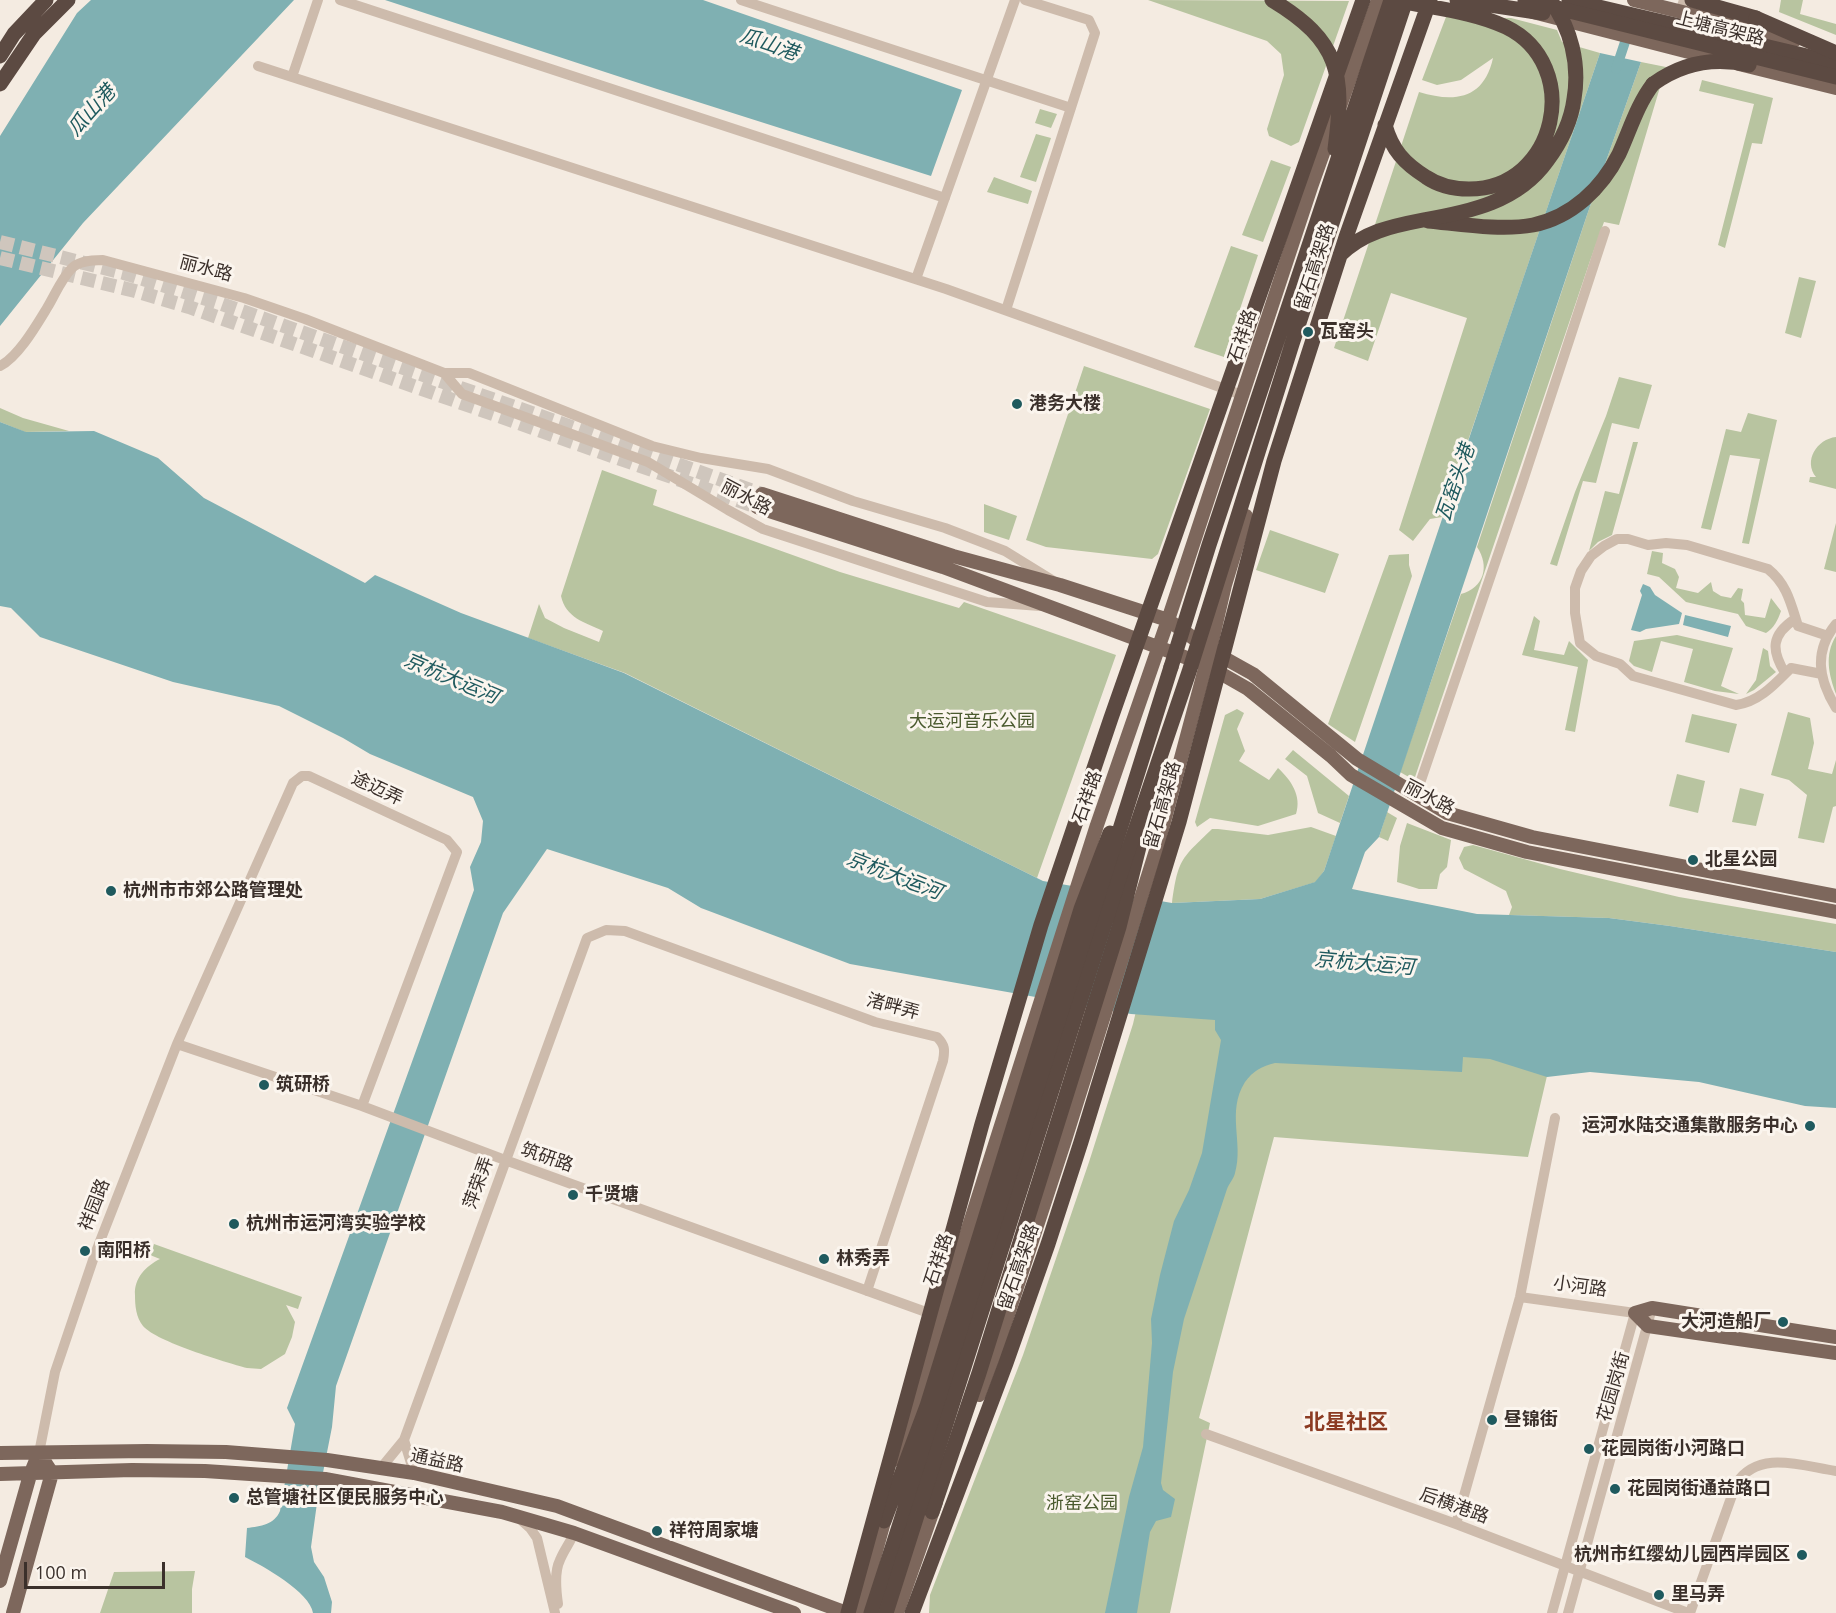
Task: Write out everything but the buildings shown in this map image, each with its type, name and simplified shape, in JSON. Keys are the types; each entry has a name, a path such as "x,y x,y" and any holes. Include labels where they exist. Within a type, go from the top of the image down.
{"highway":[{"path":"0,56 14,34 46,0"},
{"path":"0,84 34,34 68,0"},
{"path":"1272,0 1305,23 1316,34 1327,49 1338,74 1340,111 1328,191"},
{"path":"848,1613 982,1124 1041,925 1111,718 1363,0"},
{"path":"1386,58 1382,111 1390,142 1410,166 1432,181 1454,189 1481,189 1510,180 1531,163 1538,153 1550,125 1552,90 1546,71 1528,43 1506,28 1488,21 1393,0"},
{"name":"留石高架路","path":"871,1613 1213,534 1393,0"},
{"name":"留石高架路","path":"886,1613 1125,860 1159,763 1292,344 1406,0"},
{"name":"留石高架路","path":"912,1613 1048,1244 1179,822 1259,512 1284,429 1346,237 1430,0"},
{"path":"1457,0 1589,22"},
{"name":"上塘高架路","path":"1525,0 1589,22 1836,77"},
{"path":"1292,344 1307,304 1322,277 1347,249 1378,230 1478,209 1515,193 1541,170 1562,141 1573,109 1577,79 1572,44 1559,12 1550,0"},
{"name":"上塘高架路","path":"1569,0 1836,63"},
{"path":"1692,0 1756,18"},
{"path":"1720,0 1756,18 1836,51"},
{"path":"1422,220 1494,226 1533,225 1563,215 1586,198 1604,179 1619,153 1642,98 1653,84 1670,72 1685,66 1736,62 1836,87"},
{"path":"884,1521 927,1406 1081,909 1148,739"},
{"path":"932,1512 979,1372 1119,927 1144,835 1159,763"}],"main road":[{"name":"石祥路","path":"859,1613 940,1317 1097,825 1168,620 1311,187 1378,0"},
{"path":"897,1613 932,1512 998,1345 1092,1053 1178,775 1225,585 1279,399 1342,203 1413,0"},
{"path":"1486,0 1589,22 1667,47 1836,87"},
{"path":"1634,0 1682,6 1836,51"},
{"name":"丽水路","path":"762,494 953,556 1059,585 1168,620 1210,650 1253,674 1358,759 1447,813 1532,837 1836,896"},
{"name":"丽水路","path":"757,507 943,567 1206,665 1248,689 1351,775 1442,828 1527,852 1836,912"},
{"name":"小河路","path":"1635,1313 1652,1308 1836,1337"},
{"path":"1635,1313 1648,1326 1836,1353"},
{"name":"通益路","path":"0,1453 147,1451 278,1455 414,1473 558,1506 848,1613"},
{"path":"13,1613 52,1473 39,1453"},
{"name":"祥园路","path":"0,1581 30,1474 39,1453"},
{"name":"通益路","path":"0,1474 132,1470 279,1475 325,1479 515,1516 574,1533 794,1613"},
{"path":"638,1556 673,1548"}],"street":[{"path":"292,77 318,0"},
{"path":"340,0 945,198"},
{"path":"741,0 1071,108"},
{"path":"916,279 1015,0"},
{"path":"1006,310 1095,33 1089,20 1025,0"},
{"path":"258,66 916,279 1242,395"},
{"path":"1416,795 1605,231"},
{"name":"丽水路","path":"0,366 10,361 73,267 92,260 103,260 244,298 444,373 469,373 652,446 700,458 768,469 853,501 945,528 1005,551 1059,585"},
{"name":"丽水路","path":"444,373 462,394 648,462 764,529 987,602 1051,607"},
{"path":"1822,674 1791,668 1772,687 1756,698 1745,704 1736,705 1634,676 1620,664 1596,656 1580,643 1575,613 1575,588 1581,571 1591,556 1617,539 1628,539 1648,545 1666,543 1687,545 1768,569 1779,578 1789,596 1798,627 1828,636"},
{"path":"1785,673 1776,658 1774,644 1786,625 1796,619"},
{"path":"1836,624 1822,647 1822,674 1825,688 1836,708"},
{"name":"途迈弄","path":"177,1044 293,783 302,776 309,776 447,840 457,852 362,1106"},
{"name":"渚畔弄","path":"586,938 606,930 625,931 875,1022 937,1036 943,1043 945,1051 943,1061 867,1291"},
{"name":"萍荣弄","path":"381,1468 404,1440 586,938"},
{"name":"筑研路","path":"177,1044 362,1106 940,1317"},
{"name":"祥园路","path":"39,1453 55,1372 95,1254 177,1044"},
{"path":"1456,1524 1520,1297 1556,1118"},
{"name":"小河路","path":"1520,1297 1635,1313"},
{"name":"花园岗街","path":"1568,1613 1652,1308"},
{"name":"花园岗街","path":"1552,1613 1635,1313"},
{"name":"后横港路","path":"1206,1434 1456,1524 1579,1573 1689,1613"},
{"path":"404,1440 414,1473"},
{"path":"1689,1613 1736,1484 1743,1473 1753,1467 1779,1462 1836,1471"},
{"path":"515,1516 524,1521 537,1538 555,1613"},
{"path":"560,1613 557,1593 559,1561 574,1533"}],"green space":[{"path":"1148,0 1349,1 1299,142 1291,146 1269,136 1267,129 1284,75 1281,54 1267,41"},
{"path":"1781,0 1803,0 1800,14 1836,24 1836,35 1779,12"},
{"path":"1446,17 1511,18 1557,30 1562,42 1600,53 1442,517 1430,519 1413,541 1399,530 1467,318 1391,293 1368,361 1334,348 1419,92 1456,97 1475,90 1489,72 1493,58 1461,80 1437,85 1422,80"},
{"path":"1641,62 1666,67 1619,225 1604,222 1414,780 1400,772 1461,594 1480,582 1484,569 1477,547 1587,215"},
{"path":"1702,80 1773,98 1762,144 1752,143 1725,248 1718,245 1754,104 1699,91"},
{"path":"1040,109 1057,114 1051,128 1035,123"},
{"path":"1036,134 1051,138 1036,182 1020,177"},
{"path":"1271,160 1291,167 1263,242 1242,235"},
{"path":"994,177 1032,191 1028,204 987,192"},
{"path":"1231,246 1258,255 1224,357 1194,347"},
{"path":"1799,277 1816,281 1801,338 1785,333"},
{"path":"1084,366 1210,409 1158,554 1152,559 1046,547 1026,540"},
{"path":"1619,377 1652,385 1639,429 1612,423 1596,483 1583,481 1557,566 1550,564 1575,492"},
{"path":"0,408 23,418 69,431 25,432 0,422"},
{"path":"1748,413 1777,420 1749,544 1742,543 1760,459 1730,455 1711,530 1701,528 1726,429 1741,432"},
{"path":"1836,437 1836,489 1809,482 1810,477 1816,477 1811,464 1814,452 1823,442"},
{"path":"1633,442 1638,442 1612,535 1598,542 1589,551 1605,491 1619,494"},
{"name":"大运河音乐公园","path":"602,470 657,490 653,505 840,572 959,608 964,602 1116,655 1037,878 625,673 528,638 539,604 545,618 599,642 603,631 571,614 561,596"},
{"path":"984,504 1017,516 1009,540 984,532"},
{"path":"1836,523 1836,572 1824,569"},
{"path":"1270,530 1339,554 1325,593 1256,570"},
{"path":"1652,551 1663,553 1662,563 1675,569 1679,577 1676,588 1698,593 1711,582 1713,591 1731,598 1738,588 1743,589 1741,600 1744,603 1745,615 1765,618 1771,598 1781,611 1777,621 1766,633 1746,626 1738,614 1686,602 1659,577 1647,574"},
{"path":"1409,554 1412,576 1355,742 1328,724 1389,555"},
{"path":"1534,616 1540,621 1534,650 1564,655 1569,641 1588,660 1575,732 1565,730 1578,667 1522,655"},
{"path":"1677,635 1733,648 1721,686 1739,694 1715,691 1684,682 1693,649 1661,641 1652,672 1634,666 1629,661 1634,641"},
{"path":"1836,636 1836,694 1831,680 1829,658"},
{"path":"1763,648 1768,651 1770,666 1776,672 1746,694 1756,680"},
{"path":"1237,709 1244,713 1237,729 1245,751 1239,761 1269,780 1278,768 1294,789 1298,801 1296,814 1258,826 1210,818 1197,827 1195,822 1225,715"},
{"path":"1788,712 1810,718 1814,743 1808,769 1832,774 1836,760 1836,806 1833,807 1824,843 1798,838 1807,795 1789,780 1771,775"},
{"path":"1692,714 1737,724 1729,753 1685,742"},
{"path":"1293,750 1349,796 1340,823 1318,813 1307,776 1285,759"},
{"path":"1677,774 1705,781 1698,813 1669,806"},
{"path":"1740,788 1764,794 1756,826 1732,822"},
{"path":"1387,812 1397,818 1388,841 1379,837"},
{"path":"1407,823 1451,840 1447,867 1440,874 1437,889 1419,889 1397,882 1400,846"},
{"path":"1311,827 1336,836 1324,871 1316,882 1260,899 1172,903 1179,868 1187,854 1212,829 1268,835"},
{"path":"1473,845 1560,869 1679,897 1836,924 1836,952 1609,918 1509,915 1512,907 1506,891 1464,869 1459,858 1464,847"},
{"name":"浙窑公园","path":"1140,994 1558,1029 1528,1157 1274,1137 1199,1418 1210,1423 1170,1613 929,1613 930,1595 1023,1355 1089,1162 1133,1024"},
{"path":"154,1244 302,1297 298,1309 286,1305 295,1322 285,1354 261,1369 247,1368 176,1345 143,1326 136,1311 135,1289 142,1273 160,1259 150,1255"},
{"path":"195,1571 192,1613 100,1613 114,1572"}],"water":[{"name":"瓜山港","path":"91,0 294,0 83,223 0,326 0,136 77,13"},
{"name":"瓜山港","path":"385,0 703,0 962,90 931,176"},
{"name":"京杭大运河","path":"1600,53 1641,62 1587,215 1379,837 1365,852 1352,889 1477,914 1609,918 1836,952 1836,1108 1805,1106 1699,1082 1590,1072 1547,1077 1490,1059 1463,1057 1462,1072 1275,1063 1262,1067 1245,1082 1239,1093 1236,1116 1238,1150 1235,1173 1227,1189 1184,1319 1173,1372 1161,1483 1163,1490 1175,1499 1171,1517 1156,1521 1150,1532 1137,1613 1105,1613 1129,1497 1143,1447 1152,1343 1151,1319 1160,1275 1174,1221 1189,1190 1202,1153 1221,1040 1215,1030 1215,1020 1131,1014 850,964 701,908 668,888 547,849 503,913 336,1386 332,1427 311,1547 314,1562 324,1577 332,1602 331,1613 313,1613 310,1605 295,1588 245,1557 247,1528 271,1522 280,1511 295,1424 287,1408 474,890 470,867 481,842 483,821 473,797 370,754 279,706 173,682 40,637 11,608 0,606 0,422 26,432 94,431 158,458 204,498 365,583 375,575 461,613 624,673 1043,881 1172,903 1260,899 1315,882 1324,871"},
{"path":"1643,584 1682,613 1679,624 1640,632 1631,630 1642,595 1640,591"},
{"path":"1685,615 1731,626 1728,637 1683,625"}],"waterway":[{"name":"瓦窑头港","path":"1616,69 1629,30"}],"tunnel":[{"path":"0,242 124,273 216,302 762,494"},
{"path":"0,258 135,291 189,307 757,507"}],"place":[{"name":"瓦窑头","path":"1308,332"},
{"name":"港务大楼","path":"1017,404"},
{"name":"北星公园","path":"1693,860"},
{"name":"杭州市市郊公路管理处","path":"111,891"},
{"name":"筑研桥","path":"264,1085"},
{"name":"运河水陆交通集散服务中心","path":"1810,1126"},
{"name":"千贤塘","path":"573,1195"},
{"name":"杭州市运河湾实验学校","path":"234,1224"},
{"name":"南阳桥","path":"85,1251"},
{"name":"林秀弄","path":"824,1259"},
{"name":"大河造船厂","path":"1783,1322"},
{"name":"昼锦街","path":"1492,1420"},
{"name":"花园岗街小河路口","path":"1589,1449"},
{"name":"花园岗街通益路口","path":"1615,1489"},
{"name":"总管塘社区便民服务中心","path":"234,1498"},
{"name":"祥符周家塘","path":"657,1531"},
{"name":"杭州市红缨幼儿园西岸园区","path":"1802,1555"},
{"name":"里马弄","path":"1659,1595"}],"district":[{"name":"北星社区","path":"1346,1423"}]}
